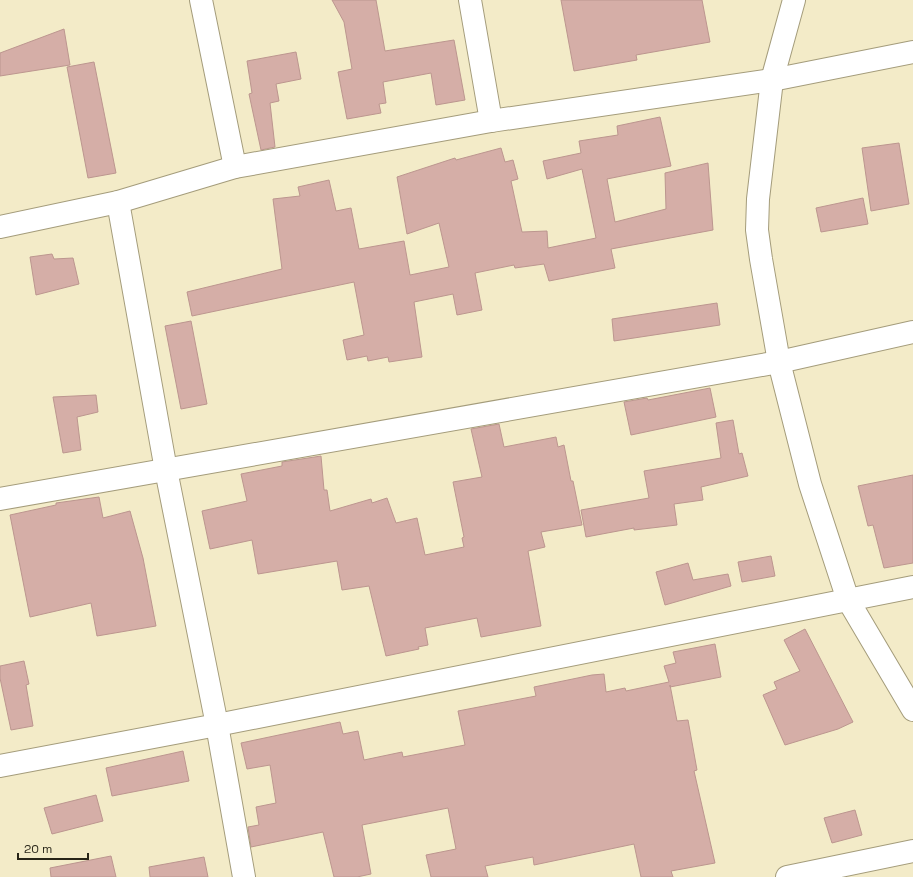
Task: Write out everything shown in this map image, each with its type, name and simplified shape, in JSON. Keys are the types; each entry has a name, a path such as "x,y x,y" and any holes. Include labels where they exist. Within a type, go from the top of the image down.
{"street":[{"path":"201,0 235,168"},
{"path":"470,0 491,122"},
{"path":"794,0 772,80 758,199 757,230 779,362 810,484 848,600 913,710"},
{"path":"0,227 118,202 235,168 491,122 772,80 913,52"},
{"path":"118,202 166,470 217,725 244,877"},
{"path":"0,499 779,362 913,332"},
{"path":"0,766 217,725 913,587"},
{"path":"787,877 913,851"}],"building":[{"path":"332,0 376,0 385,51 454,40 465,100 436,105 431,73 383,82 386,103 379,104 381,113 347,119 338,72 352,69 344,22"},
{"path":"561,0 702,0 710,42 636,55 637,60 574,71"},
{"path":"64,29 70,65 0,76 0,53"},
{"path":"296,52 301,79 276,84 279,101 270,103 275,147 261,150 249,94 252,93 247,61"},
{"path":"94,62 116,173 88,178 67,67"},
{"path":"660,117 671,166 607,179 615,222 666,209 665,173 708,163 713,230 611,249 615,268 549,281 544,264 515,268 514,265 475,273 482,310 457,315 453,294 414,302 422,357 389,362 388,357 368,361 367,356 347,360 343,340 364,335 354,282 192,316 187,292 282,269 273,199 300,196 298,187 329,180 336,211 351,208 359,249 404,241 410,275 449,267 439,223 407,234 397,177 455,158 456,160 501,148 505,162 513,160 518,179 511,181 522,232 547,231 548,248 596,238 582,169 547,179 543,161 581,153 579,141 618,135 617,126"},
{"path":"899,143 909,204 871,211 862,148"},
{"path":"863,198 868,224 821,232 816,208"},
{"path":"52,254 54,259 73,258 79,284 36,295 30,257"},
{"path":"717,303 720,325 614,341 612,319"},
{"path":"191,321 207,404 181,409 165,326"},
{"path":"710,388 716,417 631,435 624,402 647,398 648,400"},
{"path":"96,395 98,412 77,417 81,450 63,453 53,397"},
{"path":"733,420 739,454 742,453 748,476 701,487 703,500 674,504 677,525 634,530 634,528 586,537 581,510 649,498 644,471 721,458 716,423"},
{"path":"499,424 504,447 556,437 558,447 564,445 571,481 573,481 582,525 541,532 545,547 528,551 541,626 481,637 477,618 425,628 428,645 418,647 419,649 386,656 369,586 342,590 337,561 258,574 252,540 210,549 202,511 247,501 241,474 282,466 282,462 321,456 324,490 327,490 330,511 371,499 372,503 387,498 396,523 417,518 425,555 464,547 462,538 464,537 453,482 482,477 471,429"},
{"path":"913,475 913,563 884,568 873,525 868,526 858,486"},
{"path":"99,497 103,518 130,511 143,558 156,626 97,636 91,603 30,617 10,515 56,505 56,503"},
{"path":"771,556 775,576 742,582 738,562"},
{"path":"688,563 693,580 728,574 731,586 665,605 656,572"},
{"path":"805,629 853,722 838,729 785,745 763,695 777,689 774,682 800,671 784,640"},
{"path":"715,644 721,677 670,687 677,721 688,720 697,770 694,771 715,863 671,871 673,877 641,877 634,844 534,865 533,857 485,866 488,877 431,877 426,855 456,849 448,808 362,825 371,874 357,877 334,877 323,832 251,847 248,827 259,825 256,807 276,803 270,765 247,769 241,743 340,722 343,734 358,731 364,760 402,752 403,757 465,745 458,711 536,696 534,687 592,675 604,674 606,692 625,688 626,691 669,682 664,666 676,663 673,652"},
{"path":"24,661 29,684 26,685 33,726 11,730 0,678 0,666"},
{"path":"183,751 189,781 112,796 106,768"},
{"path":"96,795 103,821 52,834 44,808"},
{"path":"855,810 862,835 832,843 824,818"},
{"path":"111,856 116,877 51,877 50,868"},
{"path":"204,857 208,877 150,877 149,867"}]}
